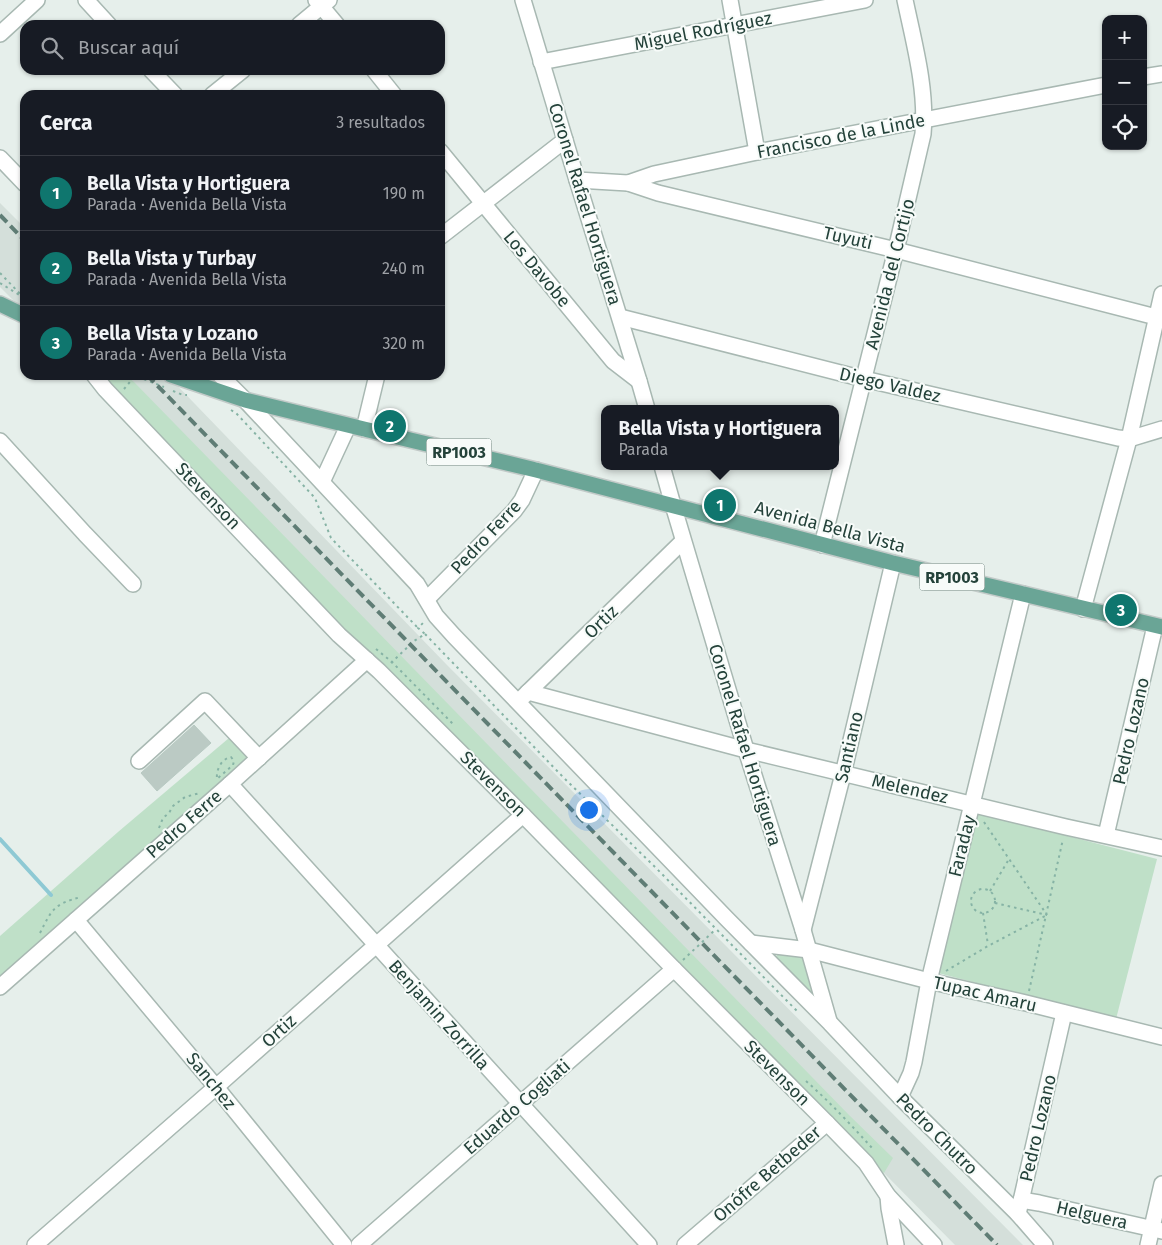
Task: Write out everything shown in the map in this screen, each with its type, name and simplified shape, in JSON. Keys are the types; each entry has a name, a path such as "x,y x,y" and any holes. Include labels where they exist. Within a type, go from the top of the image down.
{"main road":[{"path":"0,304 20,314"},
{"name":"Avenida Bella Vista","path":"186,380 245,400 536,470 893,563 1159,626"}],"street":[{"path":"0,34 37,0"},
{"path":"86,0 104,20"},
{"name":"Coronel Rafael Hortiguera","path":"523,0 646,405"},
{"path":"730,0 757,152"},
{"name":"Miguel Rodríguez","path":"541,62 865,0"},
{"name":"Avenida del Cortijo","path":"822,544 864,380 923,134 924,119 920,75 905,0"},
{"path":"304,20 323,2 334,20"},
{"path":"1147,76 1162,74"},
{"path":"157,75 170,90"},
{"path":"218,90 237,75"},
{"path":"378,75 390,90"},
{"name":"Francisco de la Linde","path":"577,180 628,182 654,174 757,152 1102,86"},
{"path":"445,233 565,140"},
{"name":"Los Davobe","path":"445,157 613,361 639,381"},
{"path":"0,158 20,179"},
{"name":"Tuyuti","path":"628,182 658,193 896,250 1156,317"},
{"path":"1082,609 1129,439 1162,294"},
{"name":"Diego Valdez","path":"620,317 864,380 1118,438 1129,439 1162,430"},
{"name":"Stevenson","path":"98,380 339,635 379,671 523,815 866,1163 888,1196 934,1245"},
{"path":"225,380 417,584 436,616 454,636 523,697 721,924 751,943 830,1023"},
{"path":"364,430 376,380"},
{"path":"322,482 348,426"},
{"path":"0,441 133,584"},
{"name":"Pedro Ferre","path":"430,605 514,511 522,500 536,470"},
{"name":"Coronel Rafael Hortiguera","path":"663,470 672,505 830,1023"},
{"name":"Ortiz","path":"523,697 683,541"},
{"name":"Santiano","path":"803,930 843,774 893,563"},
{"name":"Faraday","path":"900,1098 914,1062 930,981 1023,594"},
{"name":"Pedro Lozano","path":"1106,836 1159,626"},
{"name":"Pedro Ferre","path":"0,987 367,660"},
{"name":"Melendez","path":"523,697 1066,827 1162,848"},
{"path":"139,761 205,701 259,758"},
{"name":"Benjamin Zorrilla","path":"230,784 375,946 649,1245"},
{"name":"Ortiz","path":"34,1245 216,1087 523,815"},
{"name":"Sanchez","path":"76,920 216,1087 344,1245"},
{"name":"Tupac Amaru","path":"751,943 809,950 1162,1037"},
{"name":"Eduardo Cogliati","path":"359,1245 674,969"},
{"name":"Pedro Lozano","path":"1019,1207 1064,1013"},
{"name":"Pedro Chutro","path":"830,1023 900,1098 1019,1207 1045,1245"},
{"name":"Onófre Betbeder","path":"685,1245 827,1123"},
{"path":"1148,1245 1157,1230 1162,1184"},
{"path":"888,1196 896,1245"},
{"name":"Helguera","path":"1019,1207 1040,1203 1157,1230"}],"path":[{"path":"0,273 20,294"},
{"path":"0,284 20,296"},
{"path":"122,393 132,380"},
{"path":"146,380 183,395 193,394"},
{"path":"226,407 236,413 315,498 331,538 563,777 721,924 797,1011 804,996"},
{"path":"418,628 430,605"},
{"path":"379,671 425,634"},
{"path":"230,757 234,761 233,764 217,779 216,774 227,758 230,757"},
{"path":"158,831 163,818 173,806 185,796 202,792"},
{"path":"972,804 1047,915"},
{"path":"1026,1003 1066,827"},
{"path":"990,891 1009,859"},
{"path":"979,890 990,891 995,903 990,911 983,913 973,907 972,899 979,890"},
{"path":"995,903 1047,915"},
{"path":"983,913 988,946"},
{"path":"930,981 988,946 1047,915"},
{"path":"674,969 721,924"}],"shaded area":[{"path":"0,203 20,223 20,307 0,287"},
{"path":"93,380 172,380 447,665 1023,1245 955,1245"}],"green space":[{"path":"107,380 131,380 134,382 893,1158 884,1173 861,1153 372,660 108,384"},
{"path":"242,727 259,748 0,977 0,936 118,832"},
{"path":"978,813 1157,859 1116,1019 938,973"},
{"path":"778,953 802,955 806,960 813,997 775,959"}],"building":[{"path":"194,725 211,743 157,791 141,773"}],"waterway":[{"path":"0,839 51,895"}],"railway":[{"path":"0,215 20,236"},
{"path":"152,380 997,1245"}],"place":[{"name":"Bella Vista y Turbay","path":"390,426"},
{"name":"Bella Vista y Hortiguera","path":"720,505"},
{"name":"Bella Vista y Lozano","path":"1121,610"}]}
